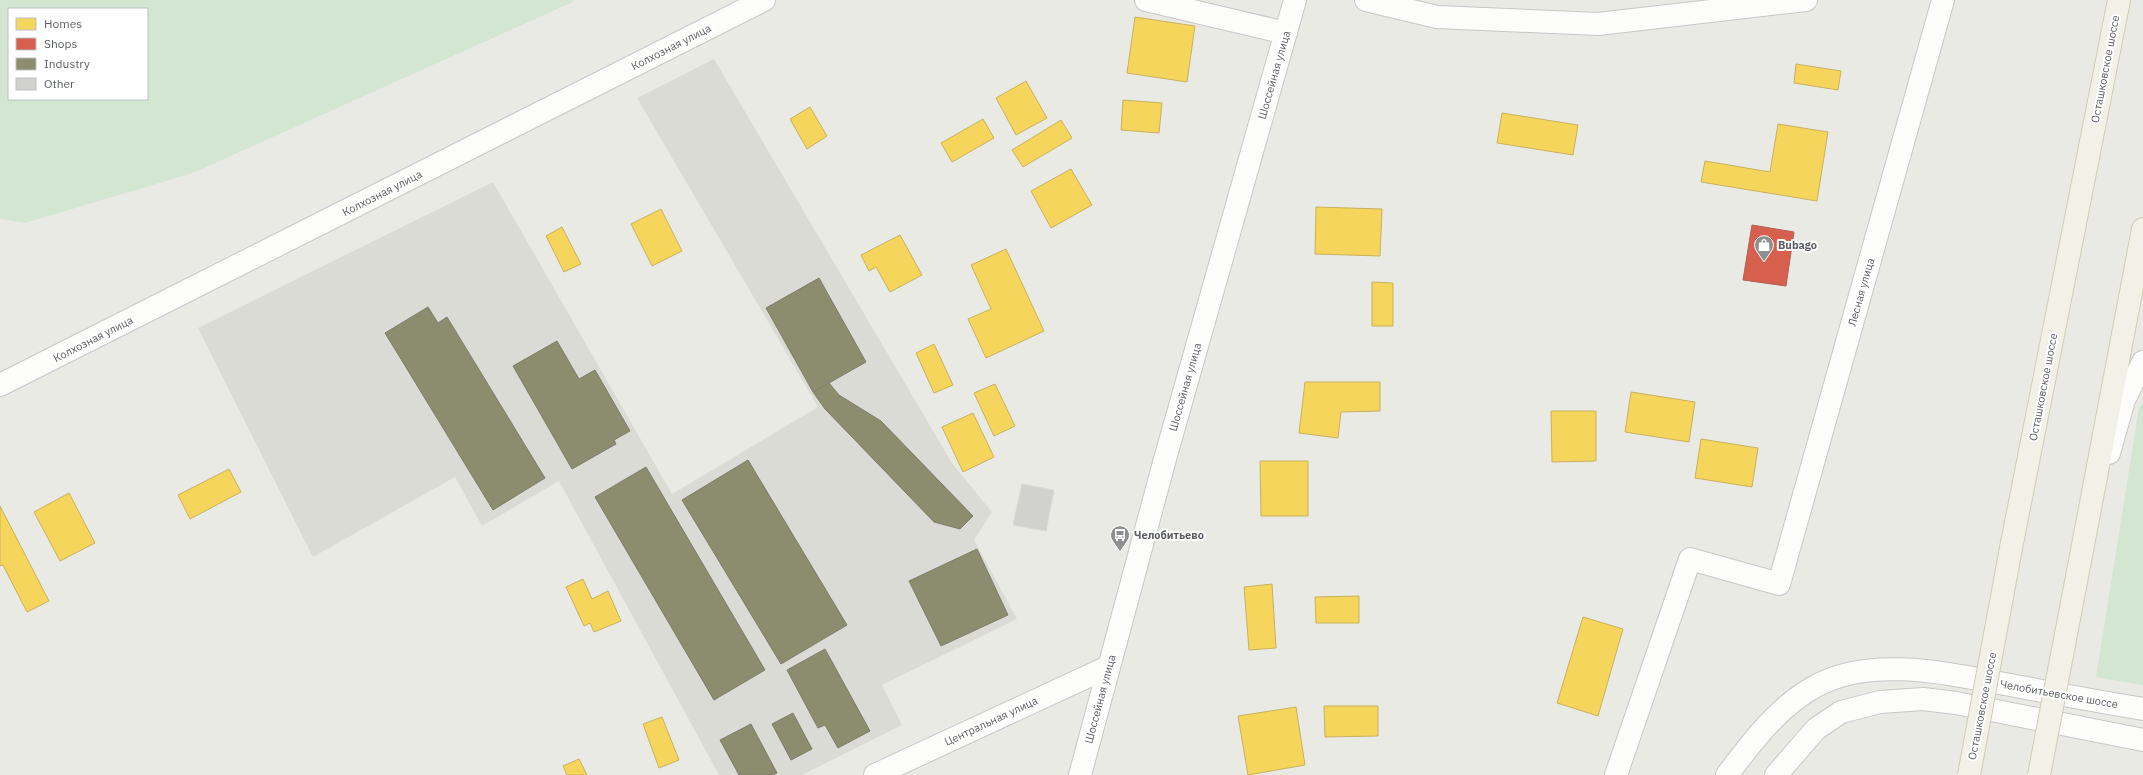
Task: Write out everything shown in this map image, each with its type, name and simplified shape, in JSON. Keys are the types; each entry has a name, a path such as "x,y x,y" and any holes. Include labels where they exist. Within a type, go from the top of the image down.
{"main road":[{"name":"Осташковское шоссе","path":"1969,775 2011,548 2119,0"},
{"path":"2039,775 2143,229"}],"street":[{"name":"Колхозная улица","path":"0,385 764,0"},
{"path":"1146,0 1286,33"},
{"name":"Шоссейная улица","path":"1080,775 1108,667 1295,0"},
{"path":"1366,0 1436,17 1598,24 1806,0"},
{"name":"Лесная улица","path":"1616,775 1690,559 1779,584 1943,0"},
{"path":"2080,561 2124,400 2143,362"},
{"name":"Центральная улица","path":"874,775 1108,667"},
{"name":"Челобитьевское шоссе","path":"1727,775 1753,741 1782,709 1814,687 1852,673 1893,669 1951,674 2143,709"},
{"path":"1776,775 1816,729 1841,712 1880,702 1923,699 1956,703 2143,740"}],"shaded area":[{"path":"714,59 952,463 992,512 974,540 1017,619 882,685 902,725 802,775 719,775 559,481 482,526 455,477 313,557 198,328 493,182 672,494 818,407 637,98"}],"green space":[{"path":"0,0 572,0 573,2 193,173 25,223 0,219"},
{"path":"2143,402 2143,685 2096,677 2139,408"}],"building: Homes":[{"path":"1135,17 1195,26 1187,82 1127,73"},
{"path":"1796,64 1841,71 1838,90 1794,83"},
{"path":"1026,81 1047,118 1016,135 996,98"},
{"path":"1123,100 1162,103 1159,133 1121,130"},
{"path":"810,107 827,136 807,149 790,119"},
{"path":"1502,113 1578,125 1573,155 1497,143"},
{"path":"983,119 994,138 952,162 941,143"},
{"path":"1061,120 1072,138 1023,167 1012,150"},
{"path":"1778,124 1828,132 1817,201 1701,182 1705,161 1770,172"},
{"path":"1071,169 1092,205 1051,228 1031,191"},
{"path":"1316,207 1382,209 1380,256 1315,254"},
{"path":"661,209 682,251 652,266 631,224"},
{"path":"562,227 581,264 564,272 546,236"},
{"path":"900,235 922,275 890,292 876,267 869,271 861,255"},
{"path":"1006,249 1044,331 986,358 968,319 991,309 971,265"},
{"path":"1372,282 1393,283 1393,326 1372,326"},
{"path":"934,344 953,385 934,393 916,353"},
{"path":"1305,382 1380,382 1380,411 1341,412 1338,438 1299,433"},
{"path":"995,384 1015,426 994,436 974,393"},
{"path":"1631,392 1695,402 1689,442 1625,432"},
{"path":"1551,411 1596,411 1596,461 1552,462"},
{"path":"973,413 994,457 963,472 942,427"},
{"path":"1701,439 1758,448 1752,487 1695,478"},
{"path":"1260,461 1308,461 1308,516 1261,516"},
{"path":"229,469 241,492 190,519 178,495"},
{"path":"69,493 95,543 60,561 34,512"},
{"path":"0,506 49,601 27,612 3,565 0,566"},
{"path":"583,579 592,599 608,591 621,621 594,632 590,623 584,626 566,587"},
{"path":"1272,584 1276,648 1249,650 1244,587"},
{"path":"1359,596 1359,623 1316,623 1315,597"},
{"path":"1583,617 1623,629 1598,716 1557,703"},
{"path":"1324,706 1378,706 1378,736 1325,737"},
{"path":"1296,707 1305,765 1248,775 1238,716"},
{"path":"662,717 679,760 659,768 643,724"},
{"path":"579,759 587,775 567,775 563,766"}],"building: Shops":[{"path":"1752,225 1794,232 1786,286 1743,280"}],"building: Industry":[{"path":"819,278 866,362 813,392 766,308"},
{"path":"428,307 438,323 447,317 545,478 493,510 385,333"},
{"path":"557,341 579,379 595,370 630,431 614,440 616,444 572,469 513,366"},
{"path":"829,383 839,395 881,421 973,516 960,529 934,522 825,409 813,392"},
{"path":"748,460 847,625 781,664 682,500"},
{"path":"646,467 765,670 714,700 595,497"},
{"path":"977,549 1008,615 941,646 909,581"},
{"path":"825,649 870,731 838,748 825,725 818,728 787,670"},
{"path":"793,713 812,749 791,760 772,724"},
{"path":"751,724 777,773 773,775 739,775 720,740"}],"building: Other":[{"path":"1022,484 1054,490 1046,531 1013,525"}],"place":[{"name":"Bubago","path":"1764,262"},
{"name":"Челобитьево","path":"1120,552"}]}
